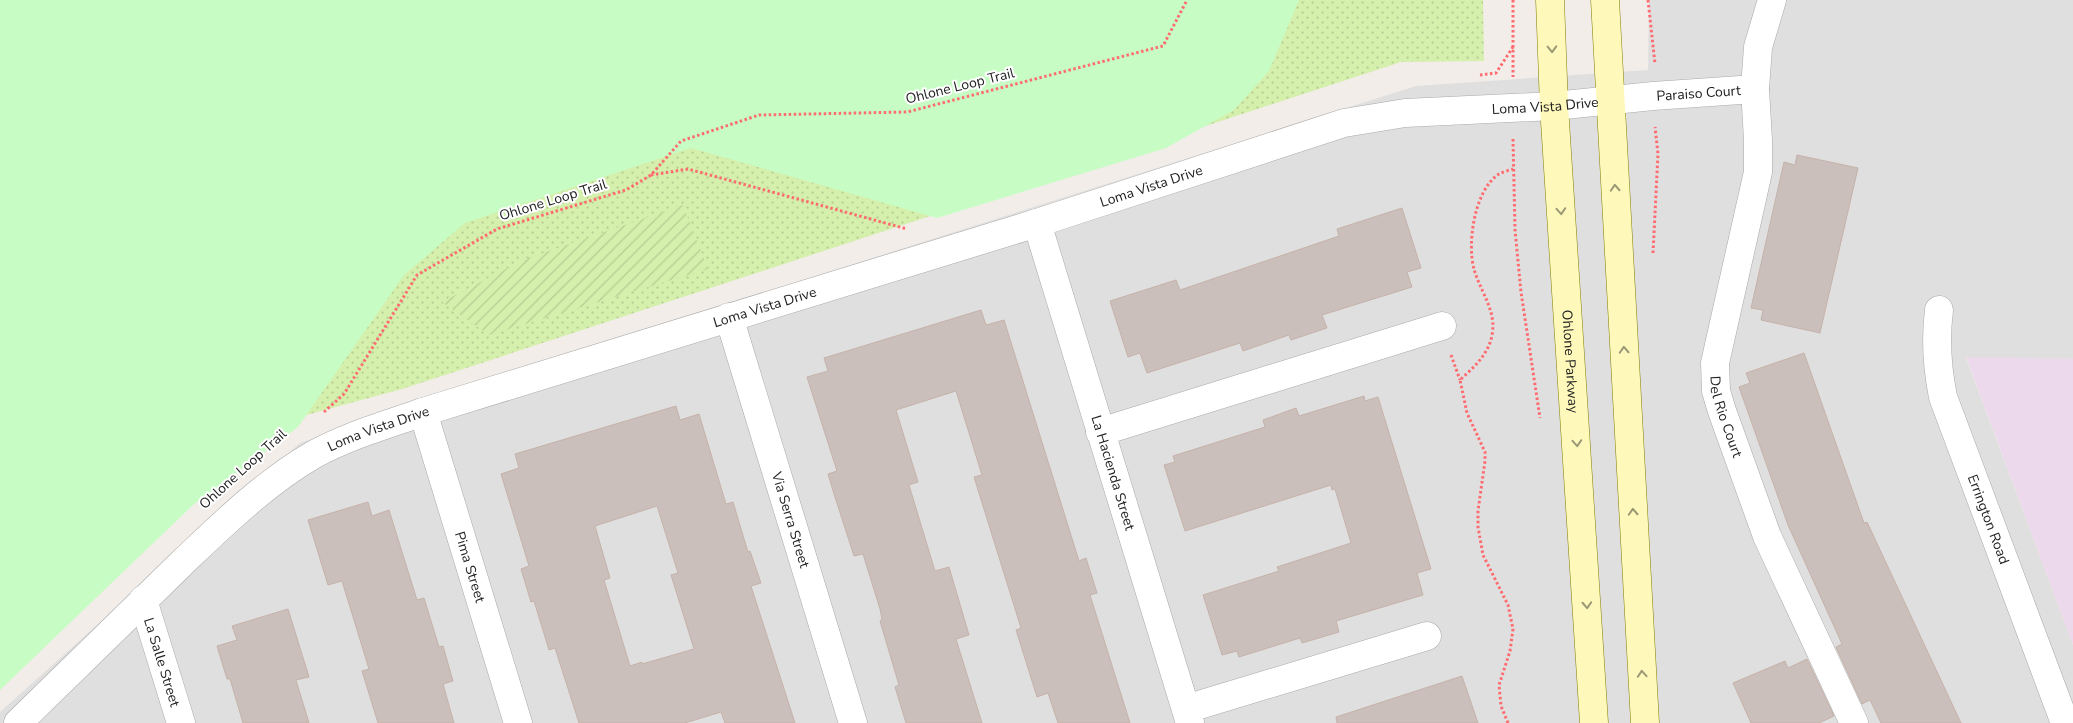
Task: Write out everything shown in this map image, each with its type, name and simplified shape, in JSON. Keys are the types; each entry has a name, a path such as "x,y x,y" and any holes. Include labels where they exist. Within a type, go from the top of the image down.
{"street":[{"name":"Ohlone Parkway","path":"1550,0 1554,106 1594,723"},
{"path":"1606,0 1645,723"},
{"name":"Paraiso Court","path":"1611,101 1755,89 1758,47 1772,0"},
{"name":"Del Rio Court","path":"1755,89 1758,172 1715,363 1716,391 1766,536 1854,723"},
{"name":"Loma Vista Drive","path":"18,723 143,600 225,523 263,491 297,466 313,455 339,443 422,412 1037,223 1344,123 1405,113 1554,106 1611,101"},
{"name":"La Hacienda Street","path":"1037,223 1188,716"},
{"name":"Errington Road","path":"1939,310 1936,340 1937,368 1943,398 2065,723"},
{"name":"Via Serra Street","path":"729,317 853,723"},
{"path":"1100,432 1442,326"},
{"name":"Pima Street","path":"422,412 518,723"},
{"name":"La Salle Street","path":"143,600 182,723"},
{"path":"1188,716 1427,636"}],"path":[{"name":"Ohlone Loop Trail","path":"322,414 344,394 417,275 497,229 626,190 651,175 681,141 759,115 907,112 1164,46 1187,0"},
{"path":"1477,76 1496,73 1513,47"},
{"path":"651,175 688,169 914,230"},
{"path":"1508,723 1501,706 1499,685 1510,652 1514,629 1508,605 1483,555 1478,527 1478,511 1485,452 1467,413 1460,380 1483,356 1492,335 1493,324 1488,304 1474,270 1471,256 1472,229 1486,189 1499,174 1513,169 1515,230 1521,292 1540,419"}],"shaded area":[{"path":"1649,0 2073,0 2073,359 1966,358 2073,645 2073,723 0,723 0,712 300,443 572,353 1416,86 1648,70"},
{"path":"1966,357 2073,359 2073,645"}],"green space":[{"path":"0,0 1299,0 1269,71 1234,110 1166,148 937,218 691,148 465,223 404,275 298,427 193,505 0,690"},
{"path":"576,0 1483,0 1484,61 1401,62 402,389 284,421"},
{"path":"683,205 708,269 489,335 442,302 523,260"}],"building":[{"path":"1797,155 1858,168 1820,333 1761,320 1763,310 1751,308 1784,162 1795,165"},
{"path":"1402,208 1421,268 1407,272 1412,287 1322,315 1327,328 1291,340 1289,335 1243,351 1240,343 1147,373 1140,353 1128,357 1110,301 1176,280 1180,290 1339,236 1337,229"},
{"path":"981,310 986,325 1004,320 1079,561 1086,558 1097,593 1090,595 1130,723 1058,723 1048,693 1037,697 1016,630 1021,628 974,477 982,475 956,391 896,410 918,482 909,485 935,571 949,567 969,635 956,639 982,723 906,723 895,687 899,685 880,621 882,619 880,609 863,554 854,556 828,474 837,471 807,377 828,371 824,358"},
{"path":"1804,353 1864,523 1867,522 1961,723 1881,723 1870,700 1862,704 1836,647 1842,644 1788,525 1739,387 1750,383 1746,373"},
{"path":"1364,396 1365,401 1378,397 1431,569 1417,573 1423,595 1336,621 1339,632 1302,643 1300,638 1239,657 1237,651 1222,655 1203,595 1279,571 1277,567 1351,543 1335,489 1332,490 1331,485 1185,531 1164,465 1175,462 1173,456 1265,427 1263,420 1296,408 1299,416"},
{"path":"676,406 680,420 699,414 726,504 733,502 748,552 750,551 761,583 751,586 795,723 725,723 721,712 685,723 579,723 555,648 549,650 534,601 531,602 521,569 529,566 501,474 519,468 515,454","holes":["657,506 678,573 671,575 694,649 630,666 604,580 610,578 595,526"]},
{"path":"368,502 372,516 389,510 417,600 424,598 439,647 443,646 453,681 443,684 454,723 378,723 362,671 369,669 342,581 328,585 308,520"},
{"path":"288,609 309,677 296,680 309,723 243,723 230,679 227,679 217,646 237,640 232,626"},
{"path":"1807,659 1834,716 1819,723 1751,723 1733,683 1785,661 1788,668"},
{"path":"1462,676 1478,723 1337,723 1336,717"}]}
